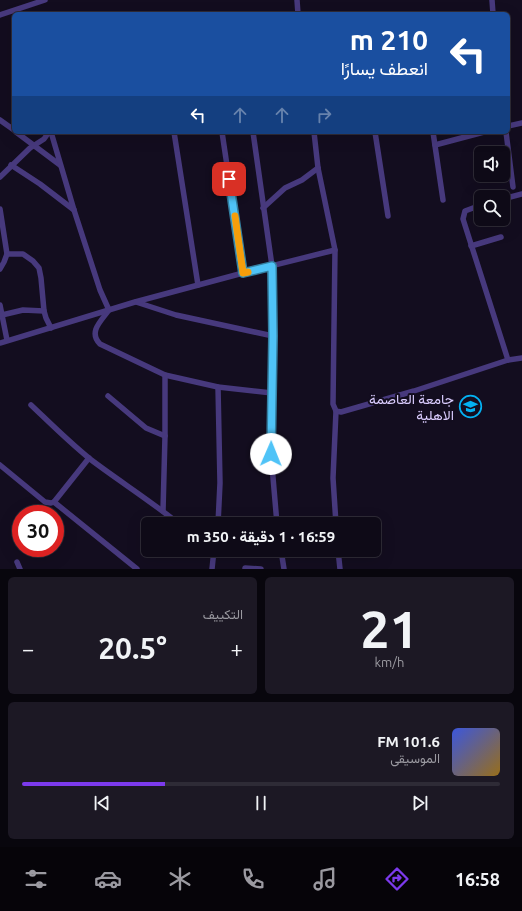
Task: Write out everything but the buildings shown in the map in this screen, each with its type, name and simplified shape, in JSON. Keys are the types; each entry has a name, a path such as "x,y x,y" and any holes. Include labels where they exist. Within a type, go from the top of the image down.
{"street":[{"path":"14,12 46,0"},
{"path":"296,0 298,12"},
{"path":"492,0 493,12"},
{"path":"0,15 12,12"},
{"path":"0,120 12,129"},
{"path":"510,126 522,123"},
{"path":"19,134 60,165"},
{"path":"0,177 30,148 44,140 48,134"},
{"path":"51,134 102,296 109,310"},
{"path":"174,134 198,285"},
{"path":"222,134 243,273"},
{"path":"253,134 272,266 273,336 271,454 276,517"},
{"path":"314,134 318,168 335,250 333,404 336,411 334,478 336,517"},
{"path":"375,134 388,216"},
{"path":"433,134 443,200"},
{"path":"435,145 476,134"},
{"path":"506,134 513,187"},
{"path":"11,165 40,184 74,210"},
{"path":"263,208 285,188 302,180 318,168"},
{"path":"510,197 522,194"},
{"path":"474,207 468,209 463,214 463,219 508,360"},
{"path":"0,209 7,254 0,269"},
{"path":"471,246 501,237"},
{"path":"0,343 135,302 335,250"},
{"path":"7,254 23,254 34,261 39,268 44,311 51,328"},
{"path":"135,302 182,316 273,336"},
{"path":"0,305 8,340"},
{"path":"2,315 23,310 44,311"},
{"path":"109,310 95,329 97,341 100,344 165,375 218,387 272,393"},
{"path":"336,411 341,412 414,391 508,360 522,358"},
{"path":"163,511 166,436 165,375"},
{"path":"218,387 220,483 218,517"},
{"path":"108,396 146,428 166,436"},
{"path":"31,405 89,458 170,517"},
{"path":"54,502 89,458"},
{"path":"0,465 45,502 54,502 137,569"},
{"path":"212,569 213,557"},
{"path":"282,557 284,569"},
{"path":"339,557 340,569"},
{"path":"17,562 20,569"},
{"path":"245,568 261,569"}],"slow traffic":[{"path":"235,216 243,273 248,272"}],"place":[{"name":"جامعة العاصمة الاهلية","path":"470,407"}],"route":[{"path":"229,179 243,273 272,266 273,336 271,454"}]}
